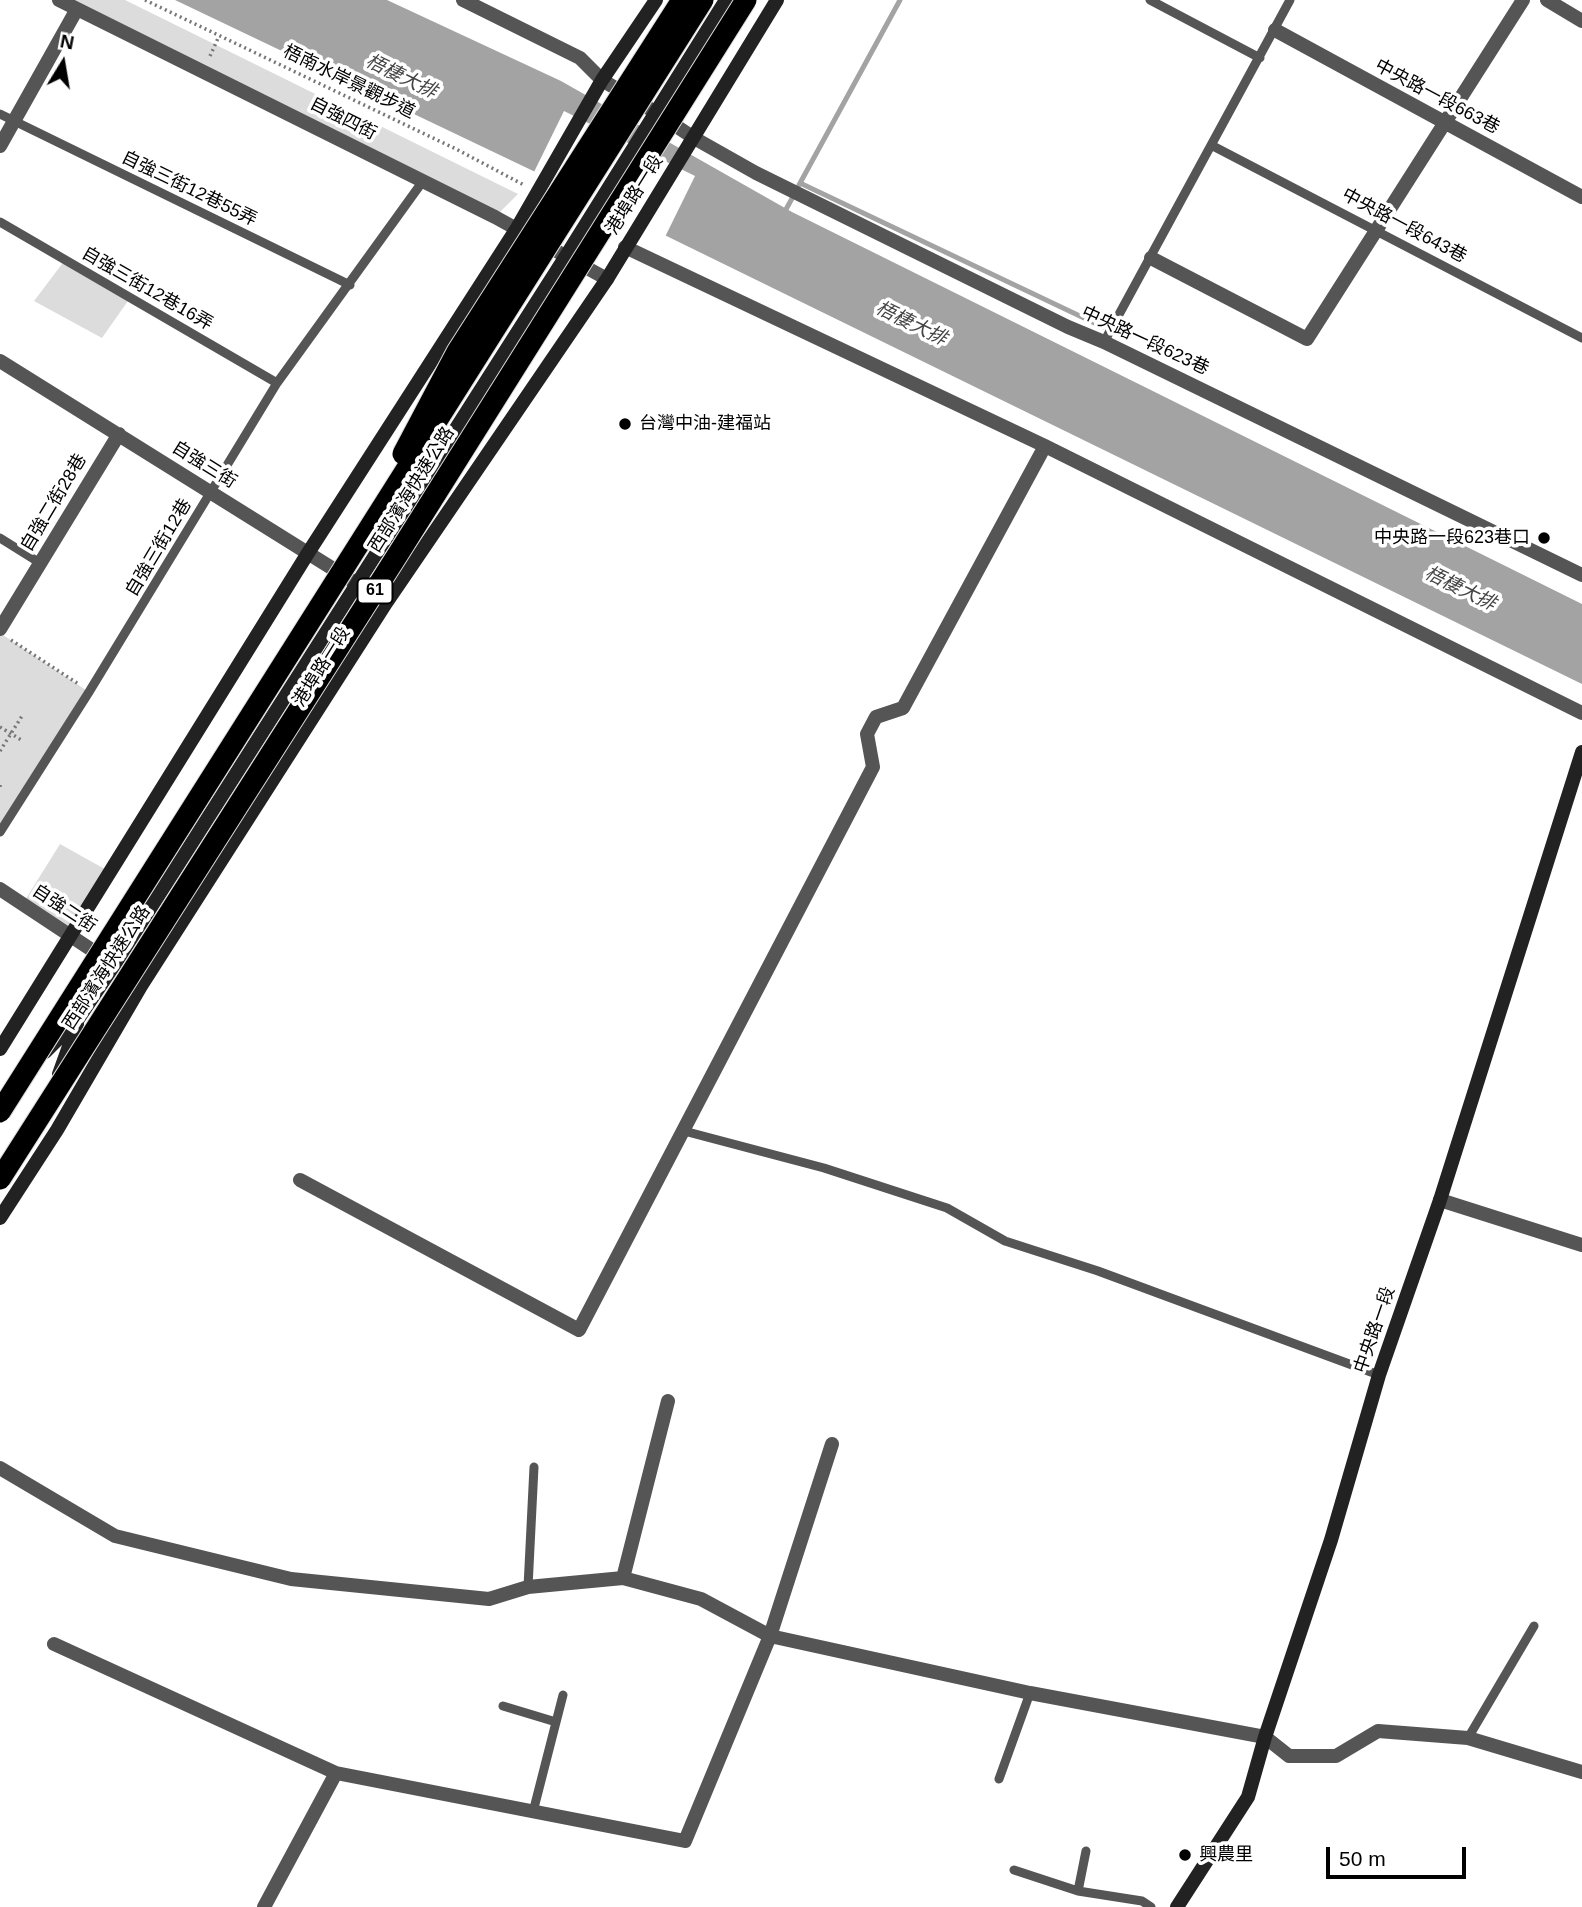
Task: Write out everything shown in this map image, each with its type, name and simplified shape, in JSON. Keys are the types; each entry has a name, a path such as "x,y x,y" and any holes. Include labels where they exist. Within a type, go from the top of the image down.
{"highway":[{"path":"365,537 388,481 457,352 682,0"},
{"name":"西部濱海快速公路","path":"0,1112 704,0"},
{"name":"西部濱海快速公路","path":"0,1179 400,551 746,0"},
{"path":"400,551 436,516 762,0"}],"street":[{"name":"自強四街","path":"59,0 517,228 607,279"},
{"name":"中央路一段623巷","path":"463,0 580,58 601,80 756,173 1582,575"},
{"path":"0,1049 308,554 517,228 601,80 656,0"},
{"name":"港埠路一段","path":"0,1098 78,1019 114,965 726,0"},
{"name":"港埠路一段","path":"0,1218 57,1130 141,986 386,603 607,279 777,0"},
{"path":"1151,258 1307,340 1524,0"},
{"path":"1547,0 1582,21"},
{"path":"0,146 16,122 77,9"},
{"name":"中央路一段663巷","path":"1275,30 1582,197"},
{"path":"625,247 1045,446 1582,713"},
{"name":"自強三街","path":"0,361 386,603"},
{"name":"自強二街28巷","path":"5,634 40,563 119,434"},
{"path":"300,1180 579,1330 873,766 867,734 876,717 903,708 1045,446"},
{"name":"中央路一段","path":"1177,1907 1248,1797 1265,1737 1331,1540 1379,1375 1440,1200 1582,752"},
{"name":"自強二街","path":"0,889 141,986"},
{"name":"港埠路一段","path":"21,1185 78,1019"},
{"path":"1440,1200 1582,1245"},
{"path":"623,1578 668,1401"},
{"path":"54,1644 336,1773 685,1841 770,1636 832,1444"},
{"path":"0,1468 115,1536 291,1579 489,1599 528,1587 623,1578 701,1600 770,1636 1030,1693 1265,1737 1289,1756 1336,1756 1378,1731 1468,1738 1582,1772"},
{"path":"264,1907 336,1773"}],"lane":[{"path":"1150,0 1260,58"},
{"path":"1104,342 1290,0"},
{"name":"自強三街12巷55弄","path":"0,114 350,285"},
{"name":"中央路一段643巷","path":"1211,145 1582,338"},
{"name":"自強三街12巷","path":"0,832 89,692 277,383 423,181"},
{"name":"自強三街12巷16弄","path":"0,222 277,383"},
{"path":"0,538 40,563"},
{"path":"684,1131 824,1168 947,1208 1005,1241 1098,1271 1379,1375"},
{"path":"528,1587 534,1467"},
{"path":"1468,1738 1534,1626"},
{"path":"999,1779 1030,1693"},
{"path":"533,1812 563,1695"},
{"path":"503,1706 556,1722"},
{"path":"1078,1891 1086,1851"},
{"path":"1014,1870 1078,1891 1142,1901 1151,1907"}],"path":[{"name":"梧南水岸景觀步道","path":"145,0 456,149 538,193"},
{"path":"203,71 219,36"},
{"path":"5,634 89,692"},
{"path":"0,751 22,716"},
{"path":"0,727 23,741"}],"shaded area":[{"path":"69,0 125,0 518,194 495,217"},
{"path":"65,260 130,298 102,338 34,301"},
{"path":"0,633 89,692 0,832"},
{"path":"60,844 110,872 70,936 22,905"}],"water":[{"name":"梧棲大排","path":"175,0 387,0 561,81 792,212 1582,604 1582,684 548,178"}],"pier":[{"path":"564,111 695,176 664,239 533,174"}],"waterway":[{"path":"799,185 900,0"},
{"path":"800,183 1103,327"},
{"path":"784,213 795,193"}],"place":[{"name":"台灣中油-建福站","path":"625,424"},
{"name":"中央路一段623巷口","path":"1544,538"},
{"name":"興農里","path":"1185,1855"}]}
